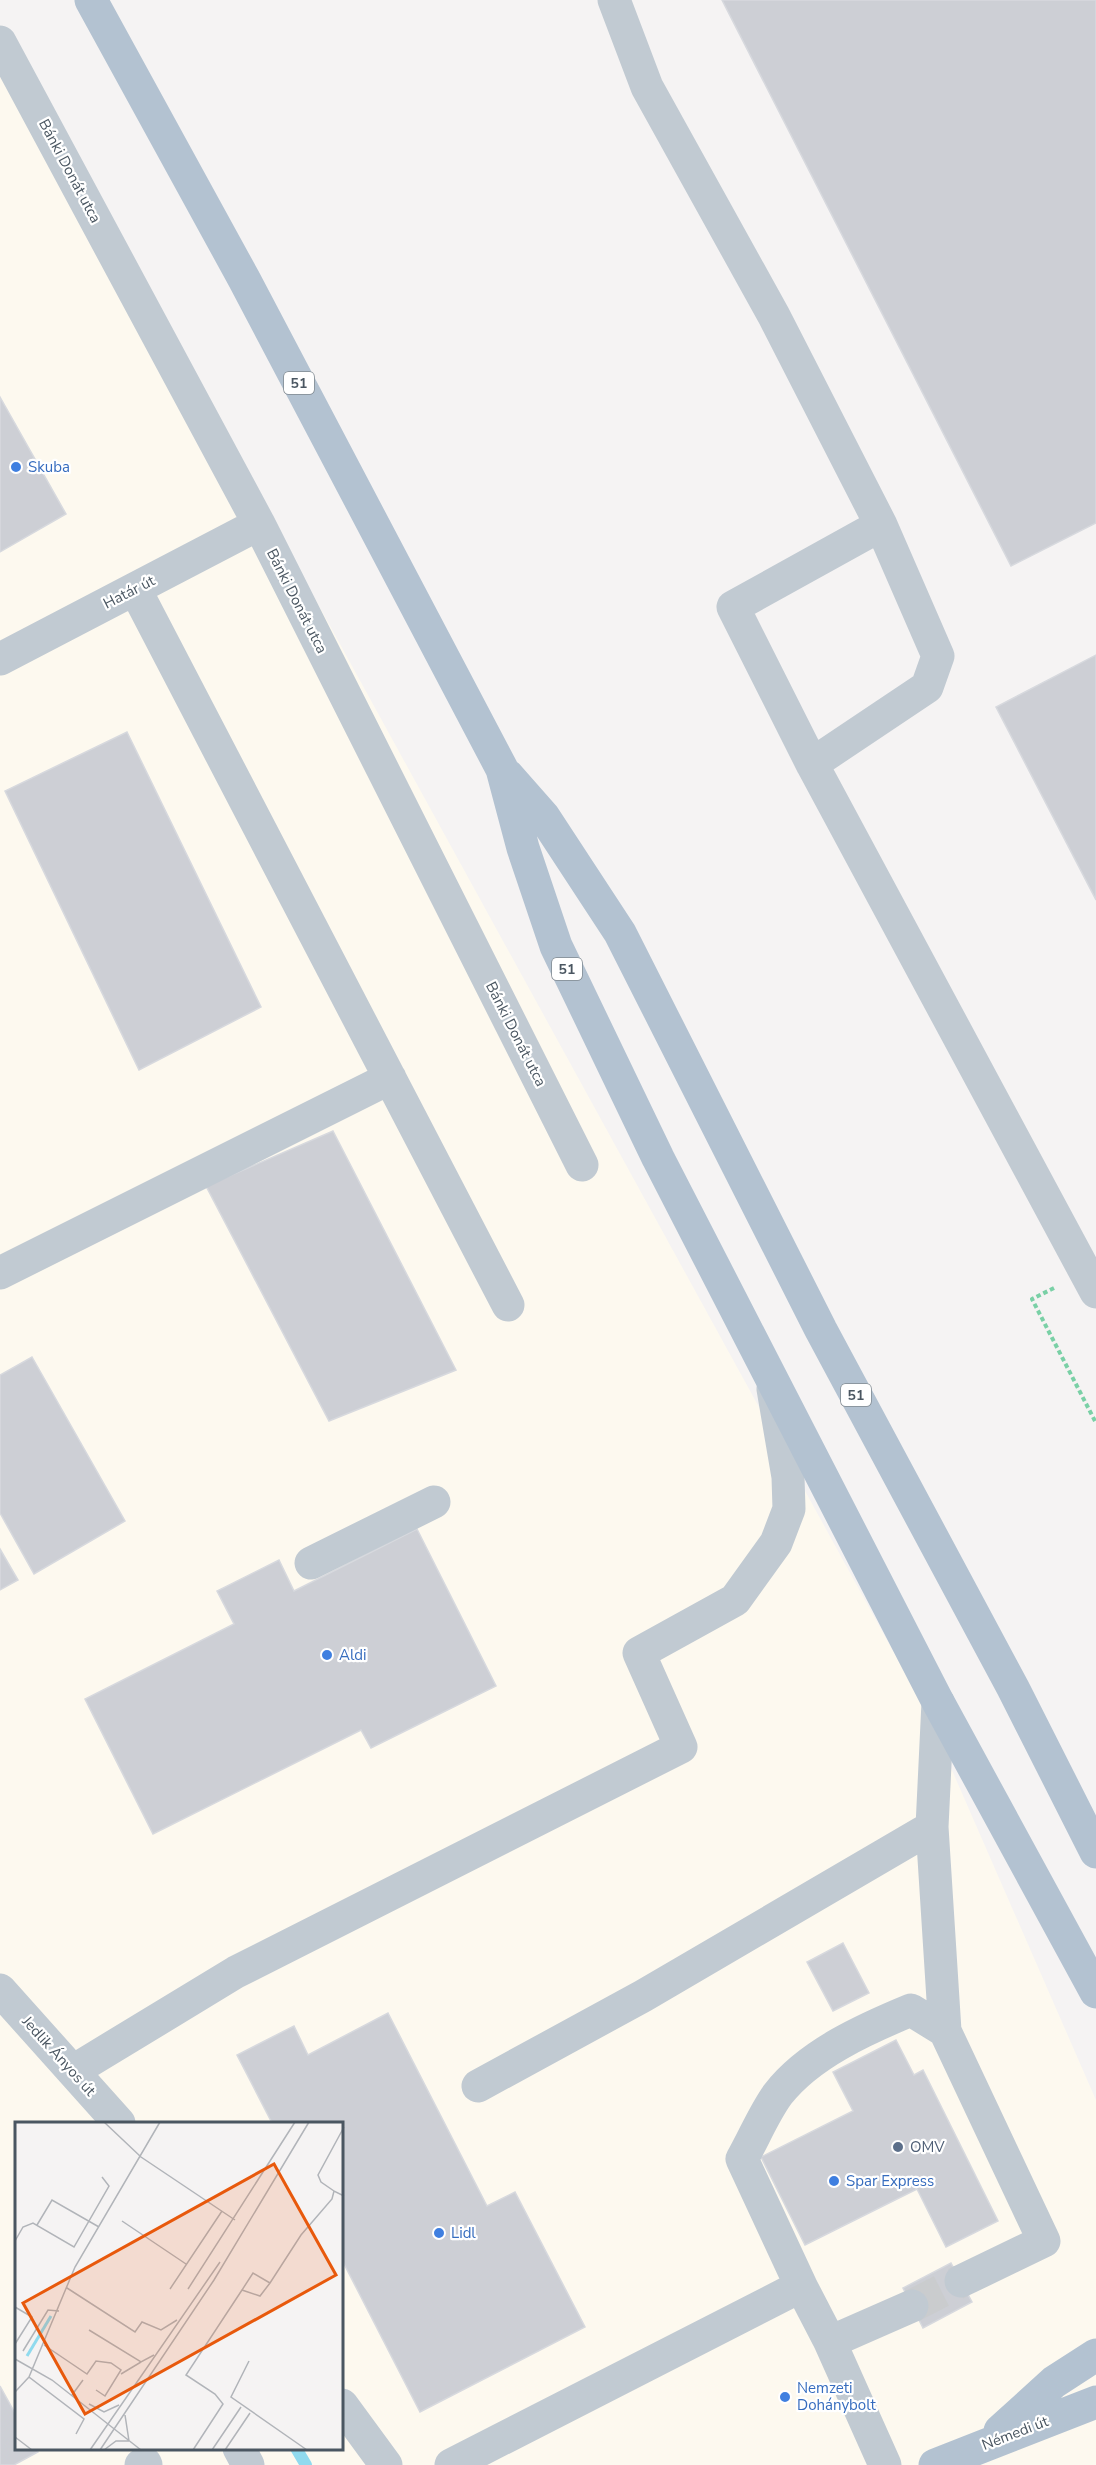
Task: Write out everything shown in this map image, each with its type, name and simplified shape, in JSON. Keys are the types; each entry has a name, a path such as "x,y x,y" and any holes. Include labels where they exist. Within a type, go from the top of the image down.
{"main road":[{"name":"51","path":"91,0 244,279 502,769 523,848 556,946 658,1158 938,1702 1096,1992"},
{"name":"51","path":"502,769 544,817 620,933 821,1330 1013,1688 1096,1852"},
{"path":"988,2443 1054,2382 1096,2355"},
{"name":"Némedi út","path":"935,2465 1096,2402"}],"street":[{"path":"614,0 647,87 774,316 880,525 938,656 927,687 812,764"},
{"name":"Bánki Donát utca","path":"0,42 259,524 582,1165"},
{"name":"Határ út","path":"0,659 259,524"},
{"path":"880,525 733,607 812,764 1091,1282"},
{"path":"135,589 508,1305"},
{"path":"0,1273 390,1078"},
{"path":"73,2071 236,1972 681,1747 639,1653 735,1600 776,1543 789,1509 788,1477 771,1377"},
{"path":"311,1563 434,1502"},
{"path":"938,1702 932,1827 945,2031 1044,2241 961,2281"},
{"path":"478,2086 643,1996 932,1827"},
{"name":"Jedlik Ányos út","path":"0,1990 118,2122"},
{"path":"885,2465 830,2342 801,2286 742,2159 778,2094 817,2057 911,2010 945,2031"},
{"path":"451,2465 801,2286"},
{"path":"830,2342 912,2306"},
{"path":"344,2408 386,2465"},
{"path":"239,2450 248,2465"},
{"path":"141,2465 145,2463 146,2465"}],"path":[{"path":"1091,1282 1032,1299 1096,1423"}],"shaded area":[{"path":"0,25 927,1713 1096,2100 1096,2465 0,2465"}],"building":[{"path":"722,0 1096,0 1096,523 1011,566"},
{"path":"0,397 66,514 0,552"},
{"path":"1096,655 1096,900 996,707"},
{"path":"127,732 261,1007 139,1070 5,791"},
{"path":"333,1131 456,1370 329,1421 206,1186"},
{"path":"32,1357 125,1521 34,1574 0,1513 0,1375"},
{"name":"Aldi","path":"417,1529 496,1686 371,1748 361,1730 153,1834 85,1699 234,1624 217,1591 279,1560 294,1591"},
{"path":"0,1549 18,1580 0,1590"},
{"path":"843,1943 869,1993 833,2011 807,1962"},
{"name":"Lidl","path":"388,2013 487,2206 515,2192 585,2327 420,2412 344,2264 344,2122 271,2122 237,2055 294,2026 308,2055"},
{"path":"896,2040 914,2075 923,2070 998,2221 946,2247 917,2189 805,2245 761,2157 853,2111 833,2072"},
{"path":"951,2263 972,2302 923,2328 903,2288"},
{"path":"0,2386 15,2413 15,2450 37,2450 38,2452 14,2465 0,2465"}],"waterway":[{"path":"297,2450 306,2465"}],"tunnel":[{"path":"912,2306 961,2281"}],"place":[{"name":"Skuba","path":"16,467"},
{"name":"Aldi","path":"327,1655"},
{"name":"OMV","path":"898,2147"},
{"name":"Spar Express","path":"834,2181"},
{"name":"Lidl","path":"439,2233"},
{"name":"Nemzeti Dohánybolt","path":"785,2397"}]}
